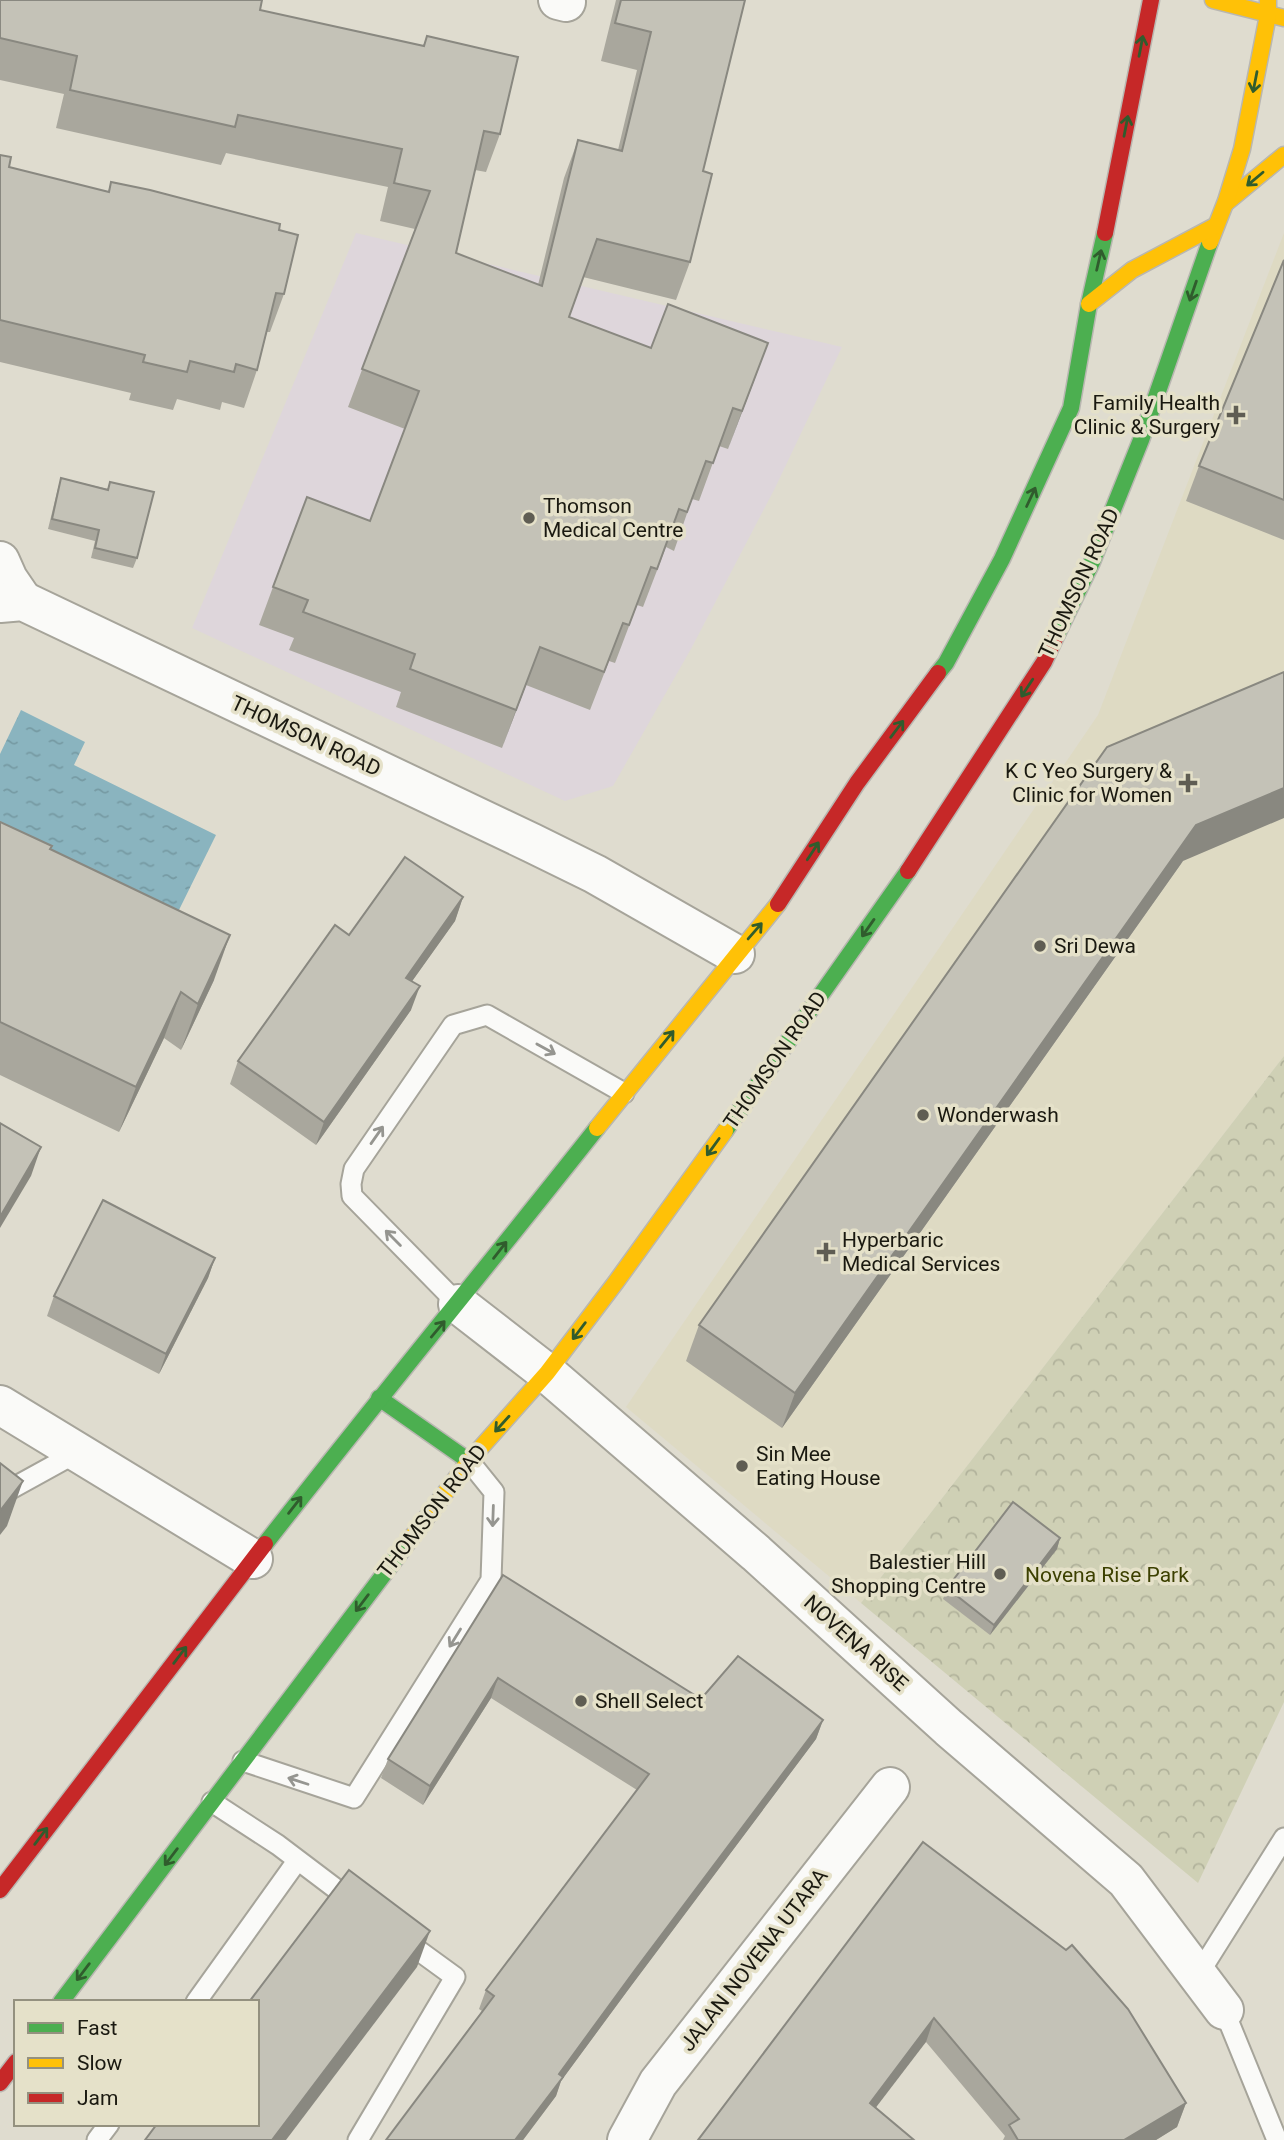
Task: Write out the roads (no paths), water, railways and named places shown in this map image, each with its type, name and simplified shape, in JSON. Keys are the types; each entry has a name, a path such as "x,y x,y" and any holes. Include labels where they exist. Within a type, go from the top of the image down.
{"main road":[{"path":"0,1890 379,1398 458,1304 735,954 775,908 857,783 953,652 1002,559 1071,408 1089,304 1151,0"},
{"path":"1213,0 1273,11"},
{"name":"THOMSON ROAD","path":"63,2000 469,1461 547,1373 615,1282 782,1052 907,872 1044,662 1093,562 1141,440 1215,226 1226,204 1273,11"},
{"path":"1226,204 1284,155"},
{"path":"1089,304 1132,270 1215,226"},
{"path":"379,1398 469,1461"},
{"path":"0,2083 14,2065"}],"street":[{"name":"THOMSON ROAD","path":"0,561 11,602 595,874 735,954"},
{"name":"NOVENA RISE","path":"458,1304 547,1373 756,1553 949,1728 1126,1880 1224,2010"},
{"path":"0,1405 253,1559"},
{"name":"JALAN NOVENA UTARA","path":"627,2140 658,2082 890,1787"}],"lane":[{"path":"458,1304 352,1196 351,1184 354,1169 453,1025 487,1015 624,1093"},
{"path":"0,1494 78,1452"},
{"path":"243,1761 354,1798 491,1580 494,1492 469,1461"},
{"path":"212,1802 278,1845 455,1977 358,2140"},
{"path":"1198,1975 1284,1838"},
{"path":"197,2000 297,1861"},
{"path":"1224,2010 1277,2140"}],"water":[{"path":"21,710 85,742 74,765 216,835 176,916 0,830 0,754"}],"place":[{"name":"Family Health Clinic & Surgery","path":"1236,415"},
{"name":"Thomson Medical Centre","path":"529,518"},
{"name":"K C Yeo Surgery & Clinic for Women","path":"1188,783"},
{"name":"Sri Dewa","path":"1040,946"},
{"name":"Wonderwash","path":"923,1115"},
{"name":"Hyperbaric Medical Services","path":"826,1252"},
{"name":"Sin Mee Eating House","path":"742,1466"},
{"name":"Balestier Hill Shopping Centre","path":"1000,1574"},
{"name":"Shell Select","path":"581,1701"}],"park label":[{"name":"Novena Rise Park","path":"1107,1575"}]}
